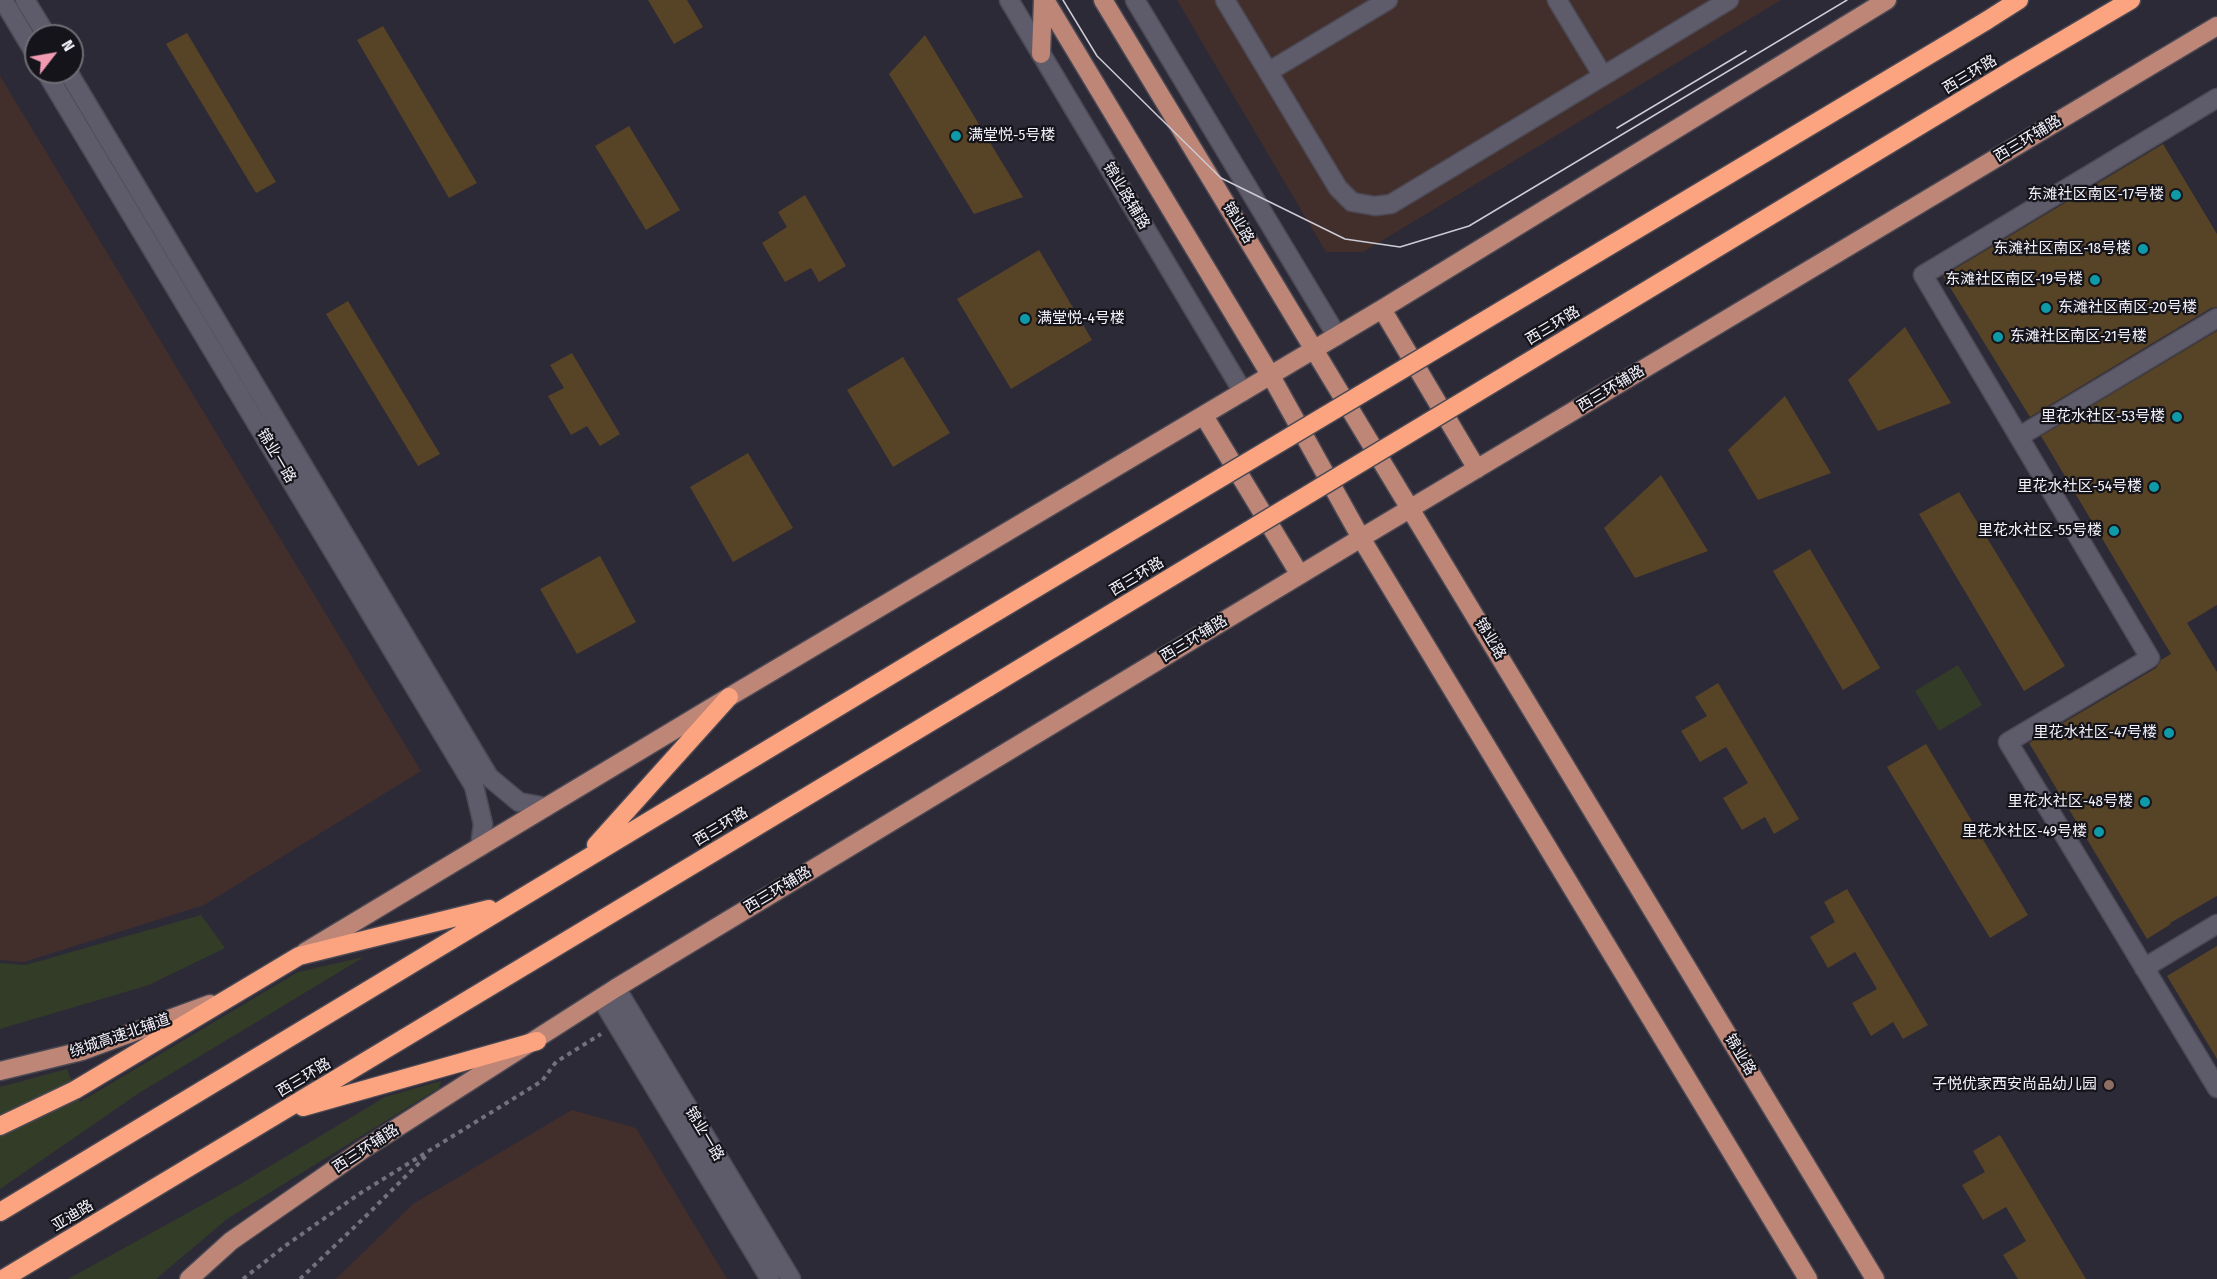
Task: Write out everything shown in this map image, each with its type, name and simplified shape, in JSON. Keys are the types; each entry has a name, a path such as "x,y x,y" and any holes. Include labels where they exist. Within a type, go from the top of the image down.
{"highway":[{"path":"0,1212 582,860 2019,0"},
{"name":"西三环路","path":"162,1185 2131,0"},
{"path":"582,860 729,697"},
{"path":"0,1126 75,1090 299,956 509,905"},
{"path":"278,1114 537,1041"},
{"name":"亚迪路","path":"3,1279 162,1185"}],"main road":[{"path":"1041,54 1044,0"},
{"path":"1044,0 1271,376 1361,538 1808,1279"},
{"name":"锦业路","path":"1103,0 1875,1279"},
{"path":"299,956 729,697 1271,376 1887,0"},
{"name":"西三环辅路","path":"189,1279 231,1241 362,1150 537,1041 616,988 1361,538 2217,26"},
{"path":"1382,309 1477,469"},
{"path":"1204,416 1300,575"},
{"name":"绕城高速北辅道","path":"0,1071 82,1051 237,994"}],"street":[{"path":"3,0 24,35"},
{"path":"25,0 40,24"},
{"name":"锦业路辅路","path":"1009,0 1244,392"},
{"path":"1135,0 1337,336"},
{"path":"1225,0 1338,188 1352,202 1375,206 1391,204 1728,0"},
{"path":"1268,72 1388,0"},
{"path":"1557,0 1603,76"},
{"name":"锦业一路","path":"53,84 474,786 483,824 480,847"},
{"name":"锦业一路","path":"75,84 489,777 519,802 546,807"},
{"path":"2217,98 1923,275 2150,658 2008,742 2217,1088"},
{"path":"2020,436 2217,318"},
{"path":"2144,968 2217,924"},
{"name":"锦业一路","path":"616,988 791,1279"},
{"name":"锦业一路","path":"601,998 770,1279"}],"path":[{"path":"243,1279 327,1216 542,1081 556,1062 617,1025"},
{"path":"300,1279 432,1149"}],"shaded area":[{"path":"1177,0 1781,0 1363,252 1326,252"},
{"path":"0,76 421,771 204,905 24,962 0,960"},
{"path":"572,1110 636,1128 727,1279 336,1279 413,1204"}],"green space":[{"path":"1958,665 1982,705 1939,731 1915,691"},
{"path":"201,915 225,948 149,985 0,1029 0,963 26,965"},
{"path":"364,957 139,1093 0,1189 0,1087 67,1069 80,1102 298,972"},
{"path":"441,1081 439,1088 227,1219 156,1279 68,1279 242,1183 385,1097"}],"building":[{"path":"648,0 687,0 703,27 674,44"},
{"path":"383,26 477,183 449,198 357,40"},
{"path":"187,33 276,182 256,193 166,44"},
{"name":"满堂悦-5号楼","path":"925,35 1023,197 974,214 889,74"},
{"path":"629,126 680,210 646,230 595,146"},
{"path":"2163,144 2217,234 2217,307 2211,308 2030,417 1943,276"},
{"path":"805,195 846,266 819,282 811,268 785,282 762,243 787,227 778,212"},
{"name":"满堂悦-4号楼","path":"1039,250 1092,340 1011,389 957,299"},
{"path":"348,301 440,454 418,466 326,314"},
{"path":"1905,327 1951,403 1878,431 1848,380"},
{"path":"2217,331 2217,605 2187,623 2217,672 2217,896 2147,939 2029,743 2156,668 2161,660 2171,654 2041,436"},
{"path":"572,353 620,434 600,446 587,426 571,435 548,396 564,388 550,365"},
{"path":"903,357 950,433 893,467 847,390"},
{"path":"1785,396 1831,473 1758,500 1728,450"},
{"path":"748,453 793,528 733,562 690,487"},
{"path":"1661,475 1708,551 1635,578 1604,528"},
{"path":"1959,492 2065,666 2024,691 1919,514"},
{"path":"1810,549 1880,668 1843,690 1773,571"},
{"path":"600,556 636,622 577,654 540,589"},
{"path":"1718,683 1799,819 1774,834 1765,817 1742,830 1723,798 1748,783 1726,747 1700,762 1681,731 1707,716 1695,697"},
{"path":"1926,744 2028,915 1990,938 1887,767"},
{"path":"1847,889 1928,1025 1903,1039 1893,1022 1871,1036 1852,1003 1877,989 1855,952 1828,968 1810,937 1835,922 1824,902"},
{"path":"2217,946 2217,1059 2167,976"},
{"path":"2000,1135 2086,1279 2018,1279 2003,1255 2026,1241 2006,1207 1983,1220 1962,1185 1985,1172 1973,1151"}],"tram line":[{"path":"1063,0 1097,56 1221,178 1345,239 1400,247 1469,226 1847,0"},
{"path":"1617,128 1746,51"}],"place":[{"name":"满堂悦-5号楼","path":"956,136"},
{"name":"东滩社区南区-17号楼","path":"2176,195"},
{"name":"东滩社区南区-18号楼","path":"2143,249"},
{"name":"东滩社区南区-19号楼","path":"2095,280"},
{"name":"东滩社区南区-20号楼","path":"2046,308"},
{"name":"满堂悦-4号楼","path":"1025,319"},
{"name":"东滩社区南区-21号楼","path":"1998,337"},
{"name":"里花水社区-53号楼","path":"2177,417"},
{"name":"里花水社区-54号楼","path":"2154,487"},
{"name":"里花水社区-55号楼","path":"2114,531"},
{"name":"里花水社区-47号楼","path":"2169,733"},
{"name":"里花水社区-48号楼","path":"2145,802"},
{"name":"里花水社区-49号楼","path":"2099,832"},
{"name":"子悦优家西安尚品幼儿园","path":"2109,1085"}]}
